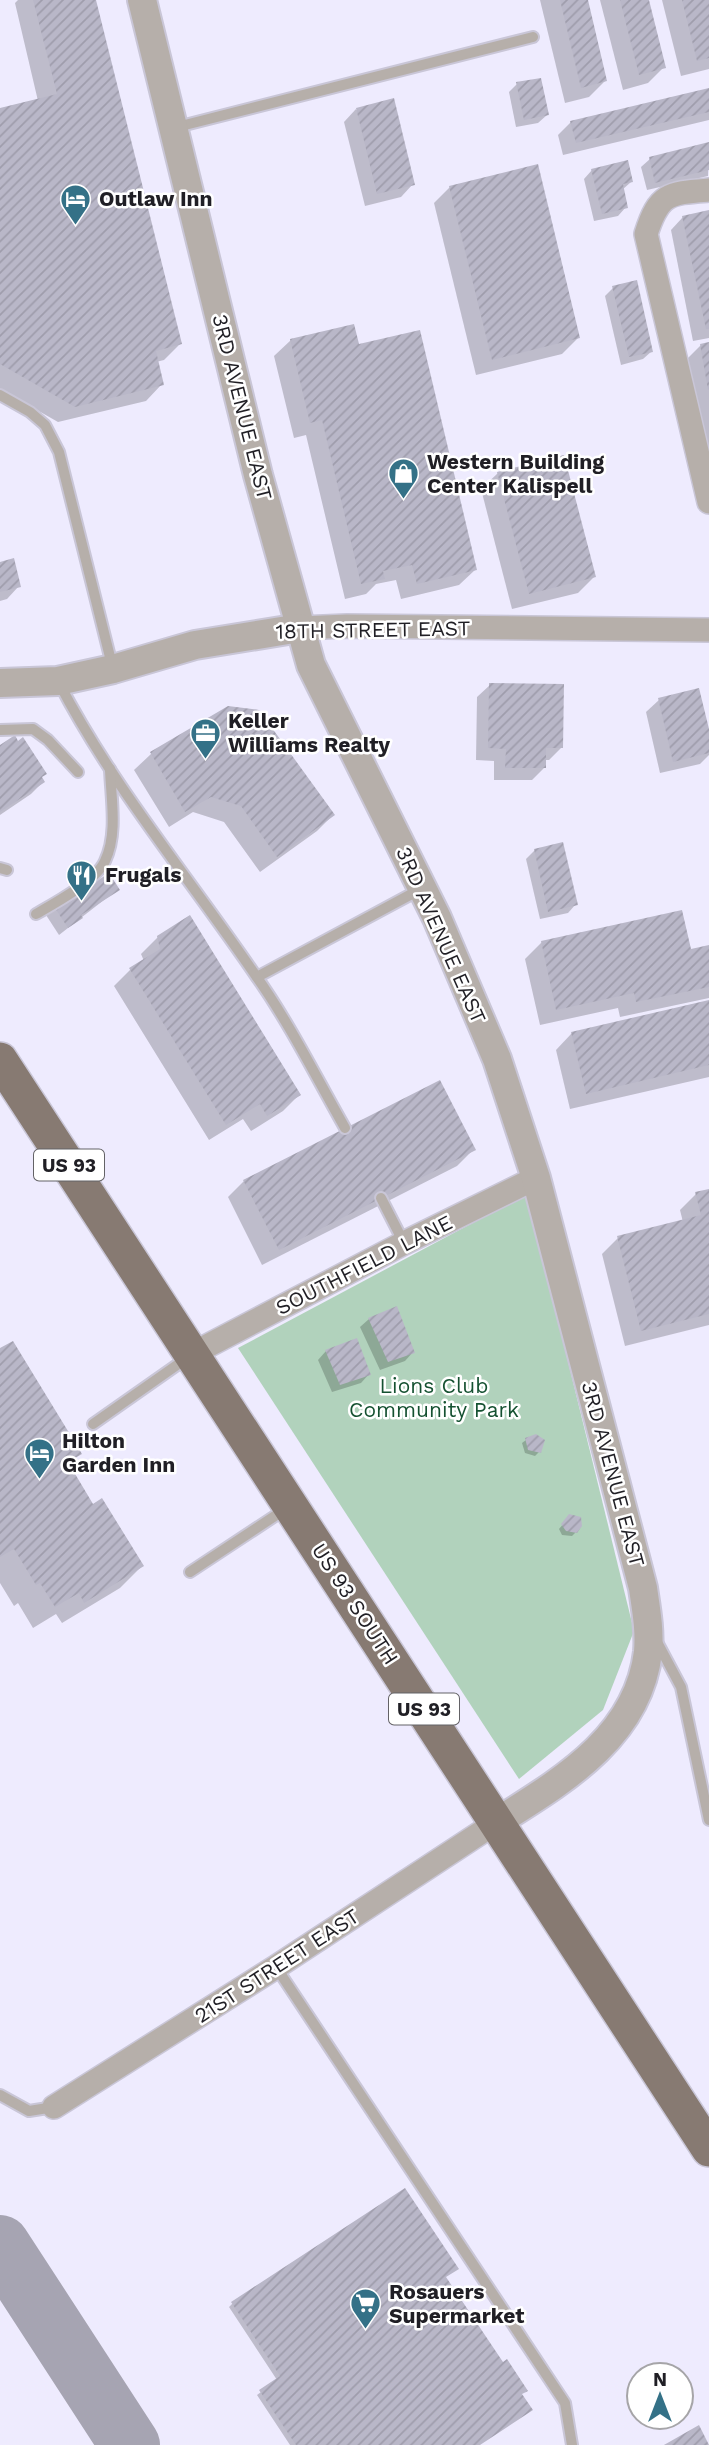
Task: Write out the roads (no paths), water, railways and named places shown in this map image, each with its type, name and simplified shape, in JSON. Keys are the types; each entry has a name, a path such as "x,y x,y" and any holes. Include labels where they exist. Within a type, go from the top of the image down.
{"main road":[{"name":"US 93 SOUTH","path":"0,1060 709,2149"}],"street":[{"name":"3RD AVENUE EAST","path":"142,0 258,475 311,665 423,888 451,948 496,1059 536,1178 643,1588 649,1625 648,1653 639,1689 622,1722 601,1748 561,1782 497,1822"},
{"path":"709,190 683,192 665,198 652,213 646,234 709,502"},
{"name":"18TH STREET EAST","path":"0,683 58,681 113,670 195,645 300,628 347,626 709,630"},
{"name":"SOUTHFIELD LANE","path":"192,1354 404,1243 536,1178"},
{"name":"21ST STREET EAST","path":"54,2107 276,1967 497,1822"}],"lane":[{"path":"173,128 533,37"},
{"path":"0,395 30,412 46,425 59,452 113,670"},
{"path":"58,681 85,732 257,977 295,1036 345,1128"},
{"path":"0,730 33,729 48,740 78,772"},
{"path":"36,914 79,887 105,863 112,831 110,769"},
{"path":"257,977 423,888"},
{"path":"381,1198 404,1243"},
{"path":"93,1424 192,1354"},
{"path":"190,1572 291,1506"},
{"path":"649,1625 681,1688 705,1779 709,1820"},
{"path":"276,1967 565,2403 572,2445"},
{"path":"0,2095 29,2111 54,2107"}],"place":[{"name":"Outlaw Inn","path":"76,226"},
{"name":"Western Building Center Kalispell","path":"404,501"},
{"name":"Keller Williams Realty","path":"205,760"},
{"name":"Frugals","path":"82,902"},
{"name":"Hilton Garden Inn","path":"39,1480"},
{"name":"Rosauers Supermarket","path":"366,2331"}],"park label":[{"name":"Lions Club Community Park","path":"434,1398"}]}
